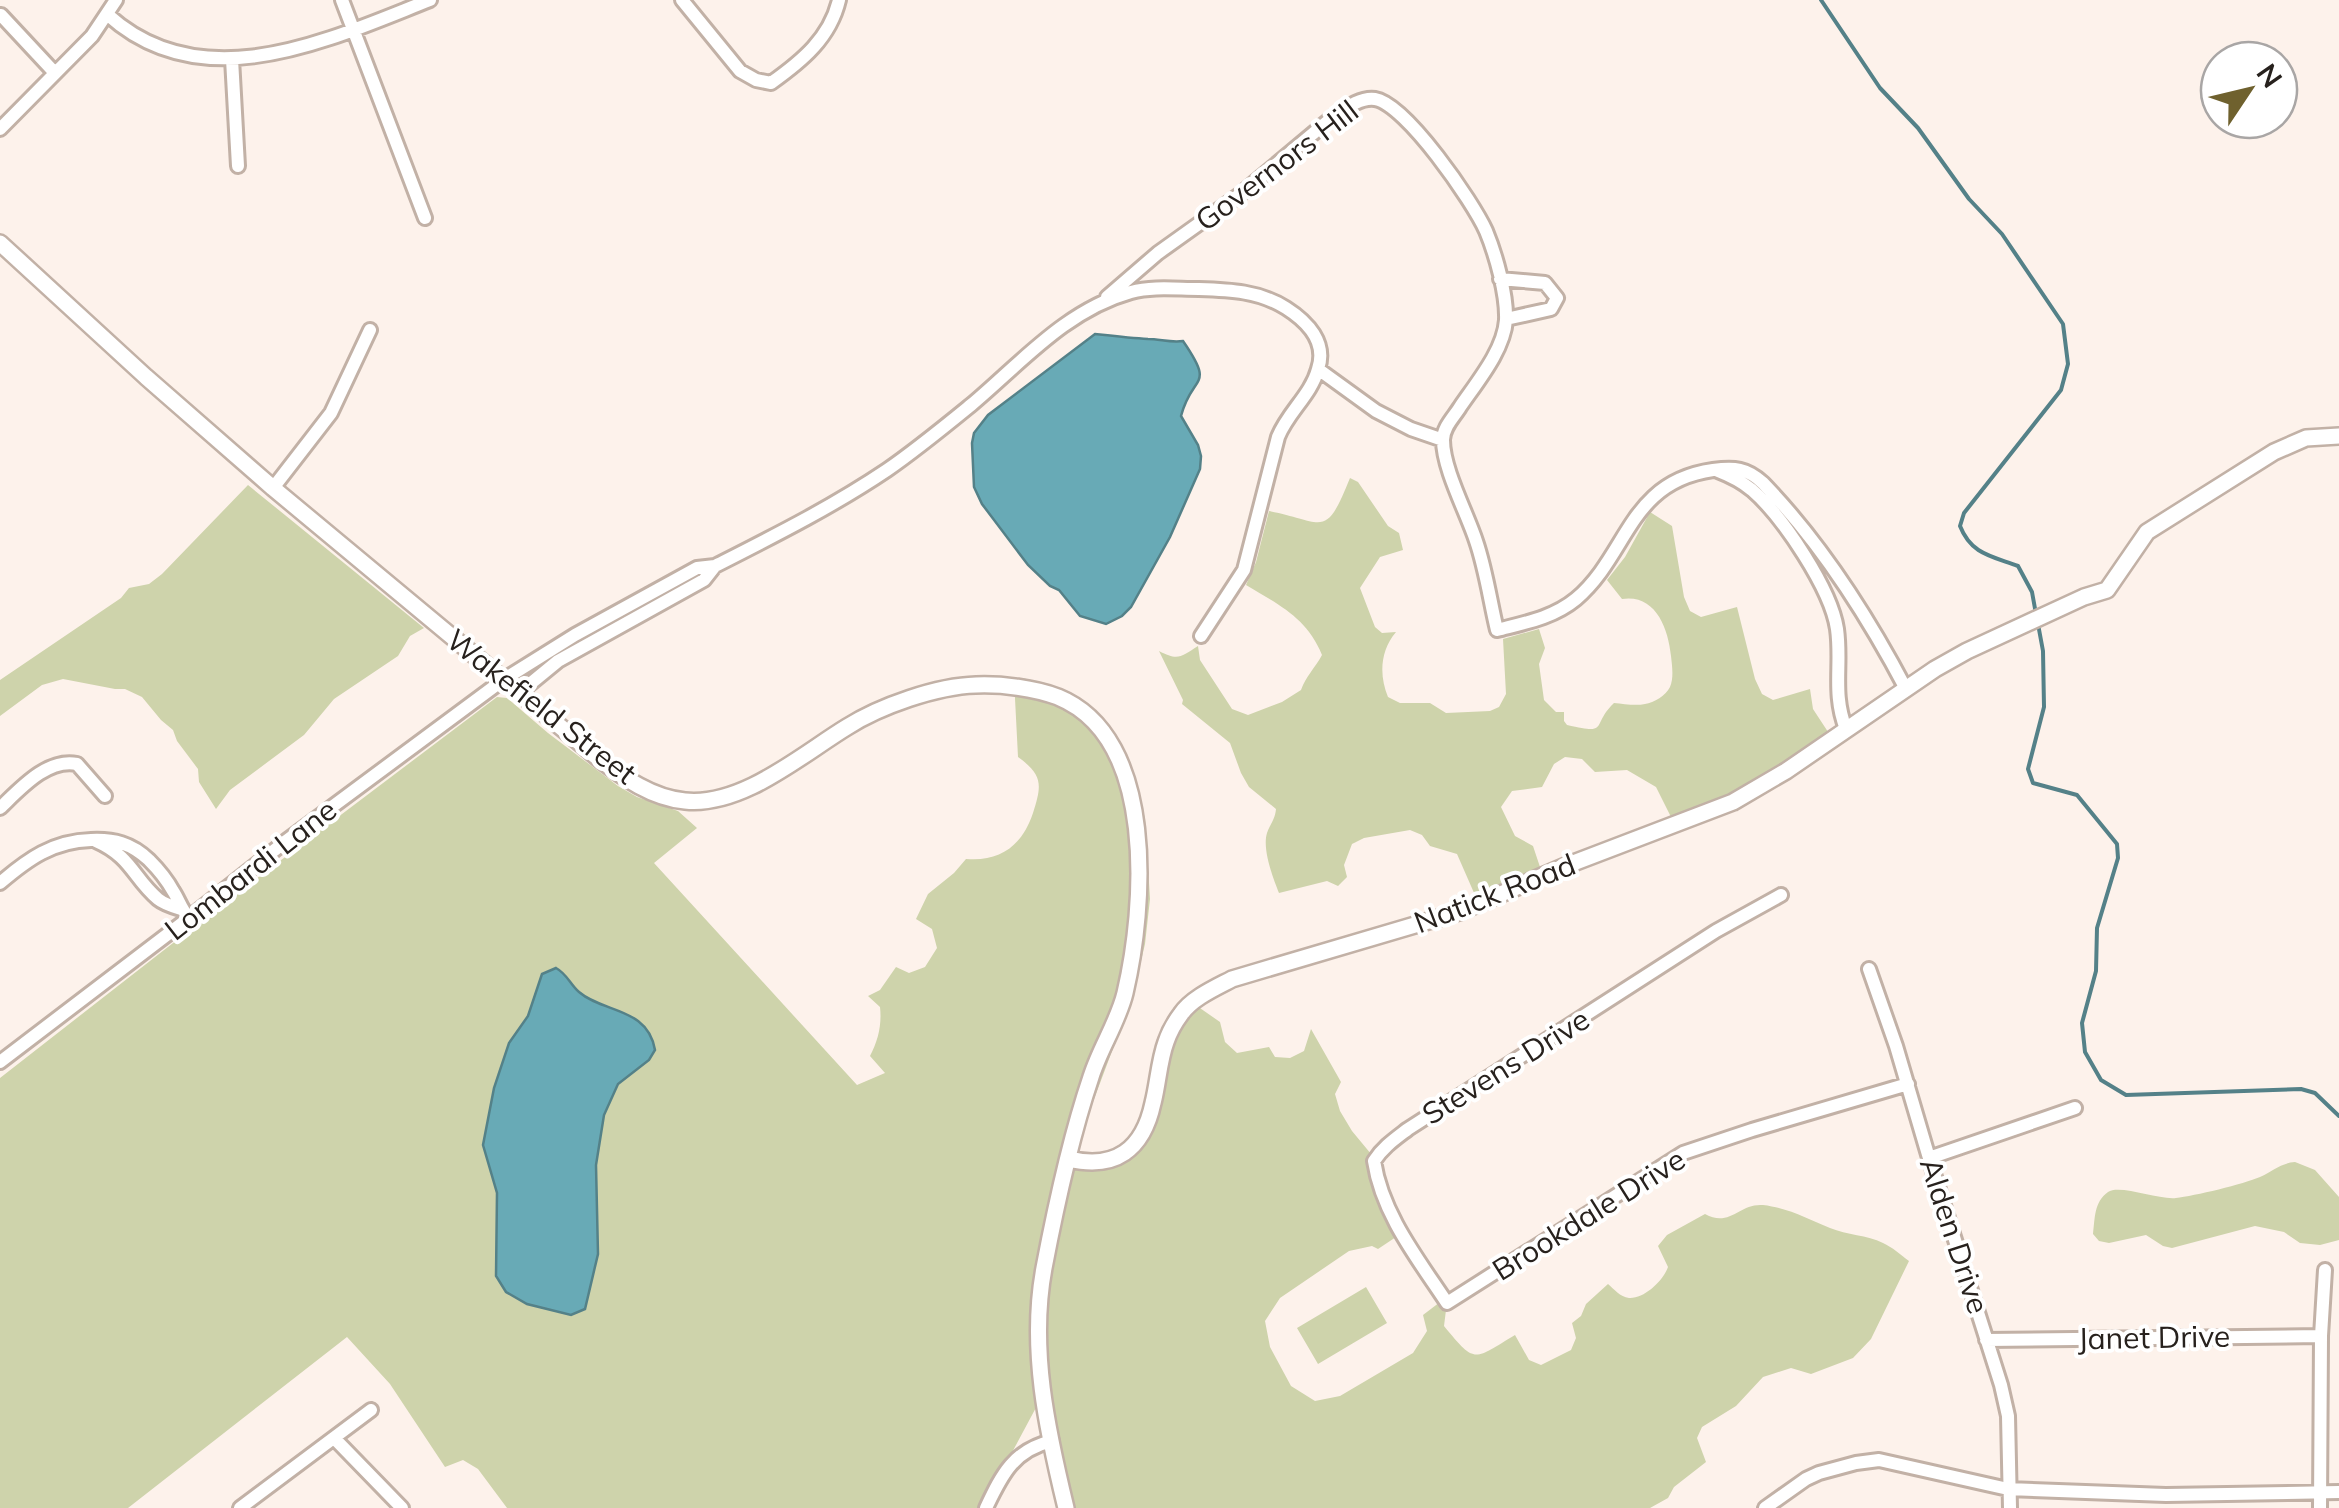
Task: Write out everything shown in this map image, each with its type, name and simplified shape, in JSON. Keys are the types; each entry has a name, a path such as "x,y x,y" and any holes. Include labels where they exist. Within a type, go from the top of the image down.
{"street":[{"path":"0,129 92,36 116,0"},
{"path":"342,0 425,218"},
{"path":"108,14 153,45 232,59 298,49 430,0"},
{"path":"682,0 740,71 771,83 816,46 835,19 839,0"},
{"path":"1,15 55,73"},
{"path":"232,59 238,166"},
{"name":"Governors Hill","path":"1098,305 1334,116 1371,99 1391,106 1409,122 1479,218 1500,280 1506,319"},
{"name":"Wakefield Street","path":"0,243 273,488 502,680 622,776 648,791 685,801 711,801 739,793 859,720 950,689 982,685 1027,689 1058,697 1092,720 1121,760 1136,822 1140,880 1134,946 1124,996 1091,1075 1051,1232 1041,1296 1038,1351 1042,1392 1066,1508"},
{"path":"1500,280 1545,284 1557,298 1551,310 1506,319 1496,349 1446,427 1443,440 1478,546 1497,630 1542,618 1566,606 1596,578 1642,508 1676,481 1697,473 1740,468 1754,475 1780,501 1815,545 1855,600 1906,689"},
{"name":"Governors Hill","path":"502,680 575,634 698,568 715,566 809,519 887,470 1051,334 1084,311 1125,294 1149,289 1229,290 1263,296 1288,309 1310,328 1319,344 1318,370"},
{"path":"273,488 331,413 370,330"},
{"path":"1201,636 1244,570 1278,437 1318,370 1376,411 1410,429 1443,440"},
{"name":"Natick Road","path":"1069,1159 1089,1164 1114,1160 1136,1144 1152,1110 1166,1042 1183,1011 1211,990 1232,980 1459,912 1733,802 1786,771 1935,669 2084,597 2107,590 2141,539 2162,521 2274,452 2298,440 2339,436"},
{"path":"1716,470 1741,481 1756,494 1801,551 1826,593 1837,630 1836,694 1846,730"},
{"name":"Governors Hill","path":"519,693 558,661 704,580 715,566"},
{"name":"Lombardi Lane","path":"0,1062 185,914 502,680"},
{"path":"0,808 29,782 65,762 84,769 105,796"},
{"path":"0,883 52,847 114,840 140,852 155,867 185,914"},
{"name":"Stevens Drive","path":"1447,1303 1398,1228 1376,1176 1374,1161 1378,1155 1408,1129 1716,931 1781,895"},
{"name":"Alden Drive","path":"1870,968 2002,1385 2008,1416 2010,1508"},
{"name":"Brookdale Drive","path":"1447,1303 1684,1154 1908,1084"},
{"path":"1928,1158 2075,1108"},
{"path":"2320,1508 2325,1270"},
{"name":"Janet Drive","path":"1986,1340 2321,1336"},
{"path":"240,1508 371,1410"},
{"path":"334,1438 402,1508"},
{"path":"986,1508 1015,1459 1035,1445 1052,1441"},
{"path":"1764,1508 1819,1473 1879,1460 2008,1489 2166,1501 2339,1492"}],"green space":[{"path":"1350,478 1358,482 1388,526 1399,533 1403,550 1380,557 1360,588 1375,627 1382,633 1396,632 1383,663 1388,697 1400,703 1430,703 1446,713 1499,707 1506,694 1503,639 1539,629 1545,648 1539,664 1544,700 1556,712 1564,712 1567,725 1595,728 1614,703 1641,705 1659,698 1670,687 1672,676 1663,624 1651,607 1622,599 1607,580 1650,512 1672,526 1690,611 1701,617 1737,607 1762,694 1773,700 1810,689 1813,709 1832,738 1748,795 1674,823 1656,787 1627,770 1595,772 1582,759 1565,757 1554,764 1542,787 1512,791 1501,807 1515,836 1533,846 1543,876 1478,902 1457,854 1430,846 1422,835 1410,830 1364,838 1352,844 1344,865 1347,877 1338,886 1327,881 1279,893 1266,847 1276,809 1249,787 1230,743 1182,704 1159,651 1179,656 1198,646 1200,660 1232,709 1248,715 1301,690 1322,655 1316,642 1291,614 1246,585 1269,511 1321,522 1335,511"},
{"path":"248,485 424,628 410,636 398,656 334,699 304,735 230,790 216,809 199,782 198,769 173,730 142,697 125,689 63,679 42,685 0,716 0,680 121,598 129,588 149,584 162,574"},
{"path":"1014,679 1045,683 1076,701 1119,746 1131,770 1145,818 1150,899 1145,944 1133,995 1069,1166 1108,1164 1136,1147 1177,1029 1197,1006 1220,1022 1225,1042 1237,1053 1269,1047 1275,1057 1290,1058 1304,1051 1311,1029 1341,1082 1335,1094 1340,1111 1376,1160 1402,1233 1378,1249 1372,1246 1349,1251 1280,1298 1265,1321 1270,1347 1291,1386 1315,1401 1340,1396 1413,1353 1427,1331 1423,1315 1444,1299 1444,1326 1469,1353 1483,1353 1515,1335 1529,1360 1541,1365 1571,1350 1576,1338 1572,1323 1608,1284 1629,1298 1641,1296 1657,1283 1668,1267 1658,1246 1667,1235 1705,1214 1728,1217 1755,1205 1781,1209 1877,1240 1909,1261 1871,1339 1853,1358 1811,1374 1791,1368 1763,1377 1736,1406 1702,1427 1697,1438 1706,1462 1674,1487 1668,1498 1650,1508 1063,1508 1039,1402 985,1508 507,1508 478,1469 463,1460 445,1467 390,1384 347,1337 128,1508 0,1508 0,1078 497,697 507,698 618,786 678,811 697,828 654,863 857,1085 885,1073 870,1056 879,1033 880,1007 868,996 880,990 896,967 909,973 925,967 937,948 932,929 916,919 928,894 966,859 989,858 1008,849 1028,825 1039,788 1032,769 1018,757"},
{"path":"2295,1162 2315,1170 2339,1197 2339,1240 2320,1245 2300,1243 2284,1232 2255,1226 2172,1248 2146,1235 2109,1243 2099,1241 2093,1234 2098,1205 2108,1192 2184,1197 2243,1183"},
{"path":"1366,1287 1387,1323 1318,1364 1297,1328"}],"water":[{"path":"1095,334 1183,341 1200,374 1181,416 1198,445 1200,469 1170,537 1131,607 1106,624 1080,616 1059,590 1028,565 982,504 974,487 972,443 974,433 988,415"},
{"path":"556,968 589,999 644,1026 655,1050 649,1060 618,1084 604,1115 596,1165 598,1254 585,1309 571,1315 527,1304 506,1292 496,1276 497,1193 483,1145 494,1088 509,1043 528,1016 542,974"}],"waterway":[{"path":"1821,0 1880,88 1918,128 1969,199 2002,234 2063,324 2068,364 2061,390 1964,513 1960,526 1976,548 2018,566 2032,592 2036,614"},
{"path":"2038,624 2043,651 2044,707 2028,769 2033,783 2077,795 2117,844 2118,858 2097,928 2096,971 2082,1023 2085,1052 2101,1080 2126,1095 2301,1089 2315,1093 2339,1116"}]}
